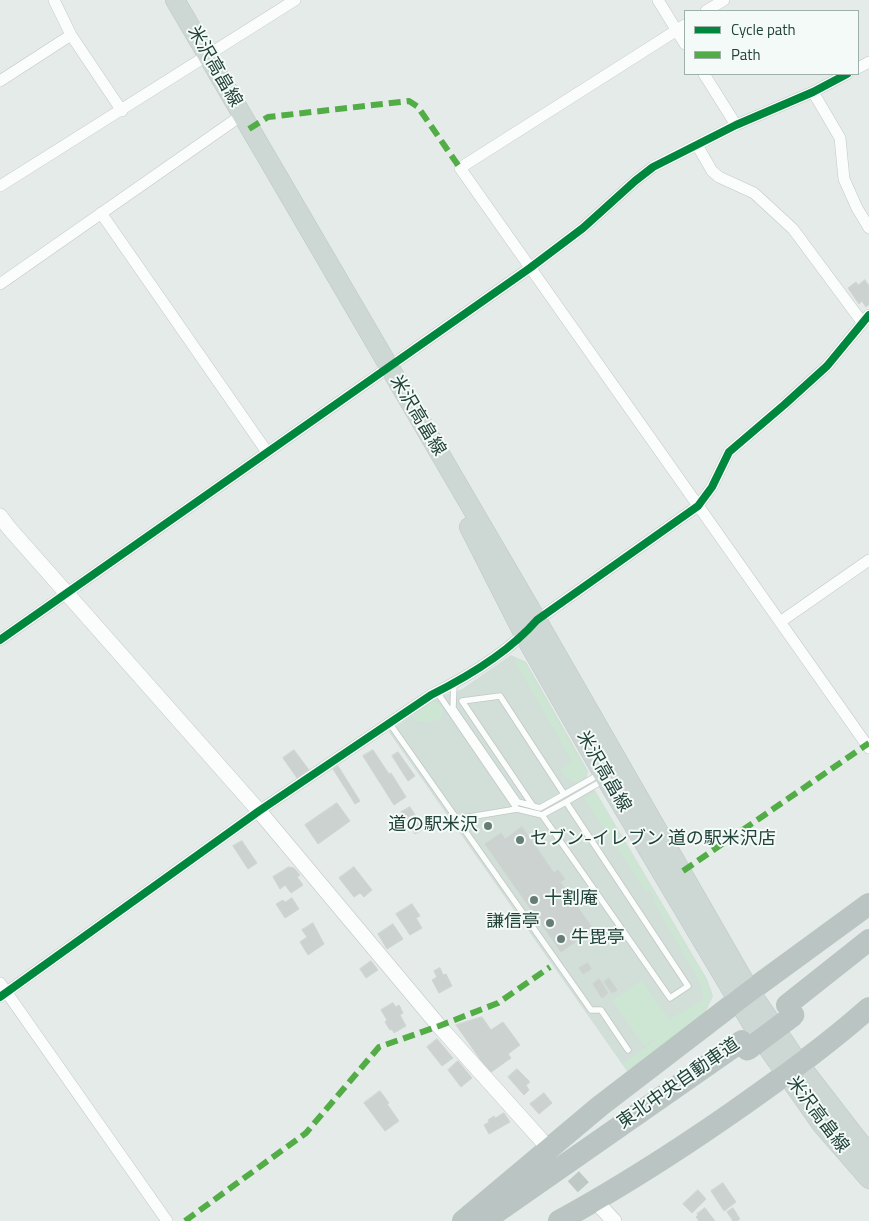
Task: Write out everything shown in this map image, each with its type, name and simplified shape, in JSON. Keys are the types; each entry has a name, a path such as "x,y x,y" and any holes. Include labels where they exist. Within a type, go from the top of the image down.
{"highway":[{"path":"463,1221 600,1106 869,904"},
{"name":"東北中央自動車道","path":"791,1010 869,940"},
{"name":"東北中央自動車道","path":"501,1221 869,954"},
{"path":"559,1221 607,1194 676,1150 793,1070 869,1008"},
{"name":"東北中央自動車道","path":"484,1221 744,1045"}],"main road":[{"name":"米沢高畠線","path":"175,0 388,368 537,620 744,996"},
{"name":"米沢高畠線","path":"388,368 524,635 605,776 793,1070 822,1125 869,1179"},
{"name":"米沢高畠線","path":"793,1070 869,1154"}],"street":[{"path":"54,0 72,35 122,111"},
{"path":"0,186 122,111 294,0"},
{"path":"658,0 681,27 684,40"},
{"path":"708,10 724,0"},
{"path":"681,27 460,168 869,748"},
{"path":"0,81 72,35"},
{"path":"705,75 736,125"},
{"path":"0,640 530,268 583,228 653,167 736,125 813,92 845,75"},
{"path":"813,92 840,138 844,179 857,208 869,228"},
{"path":"0,284 242,115"},
{"path":"168,1221 2,991 259,811 524,635 537,620 698,506 712,487 728,452 827,366 866,318 793,229 754,193 719,177 712,171 697,145"},
{"path":"101,214 267,452"},
{"path":"0,516 8,528 259,811 440,1026 543,1142"},
{"path":"780,622 869,560"},
{"path":"602,1208 614,1221"}],"lane":[{"path":"454,683 453,708 518,802 540,808 564,794 605,776"},
{"path":"437,692 516,809"},
{"path":"533,806 462,701 500,696 564,794"},
{"path":"390,724 591,1010 601,1010 628,1050"},
{"path":"457,819 516,809 542,814 566,802 605,776"},
{"path":"542,814 670,998 688,986 566,802"}],"shaded area":[{"name":"道の駅米沢","path":"511,655 526,662 588,771 587,777 707,979 713,996 705,1013 629,1074 389,732 434,699 462,689"}],"green space":[{"path":"513,658 525,663 587,772 586,777 577,783 567,779 560,769 572,761"},
{"path":"433,701 439,704 442,709 443,715 441,718 429,722 413,719 414,715"},
{"path":"595,792 706,979 712,996 704,1013 629,1073 623,1064 668,1030 644,1046 612,1000 642,980 674,1026 670,1019 703,1000 702,986 653,901 655,899 650,890 646,892 584,798"}],"building":[{"path":"865,280 869,286 869,304 866,307 862,301 859,304 848,288 856,282 858,285"},
{"path":"294,750 309,770 297,778 283,758"},
{"path":"373,750 389,774 391,773 406,797 394,805 363,756"},
{"path":"398,752 415,776 408,781 392,756"},
{"path":"338,766 360,801 355,804 333,769"},
{"path":"337,803 350,821 318,844 305,825"},
{"path":"410,807 424,829 415,834 401,812"},
{"path":"522,827 554,873 558,870 565,879 560,882 593,929 561,952 485,844 501,833 505,839"},
{"path":"242,841 257,863 248,869 233,846"},
{"path":"289,867 294,868 300,875 297,877 303,885 291,893 285,885 280,889 273,877"},
{"path":"354,867 372,890 364,897 360,893 354,897 339,878"},
{"path":"292,898 299,909 285,918 276,904"},
{"path":"412,904 420,916 416,918 422,928 410,935 396,914"},
{"path":"313,923 324,944 308,955 300,942 307,937 302,930"},
{"path":"393,924 403,939 387,949 378,934"},
{"path":"371,961 378,970 366,978 360,969"},
{"path":"588,963 591,969 583,974 579,968"},
{"path":"440,968 443,975 446,974 452,986 439,993 432,980 437,977 434,971"},
{"path":"609,978 617,990 612,993 604,982"},
{"path":"599,979 608,993 602,998 593,984"},
{"path":"393,1003 396,1007 399,1005 403,1013 400,1015 406,1026 394,1033 385,1022 387,1020 381,1010"},
{"path":"482,1017 491,1030 503,1022 520,1045 508,1054 511,1058 490,1073 456,1025"},
{"path":"437,1039 453,1058 442,1066 427,1047"},
{"path":"458,1061 472,1078 461,1087 448,1070"},
{"path":"517,1069 530,1082 526,1085 529,1090 524,1095 508,1077"},
{"path":"380,1091 399,1121 385,1131 364,1103"},
{"path":"544,1093 552,1103 539,1114 530,1104"},
{"path":"504,1113 510,1122 489,1134 484,1125 494,1116 495,1118"},
{"path":"723,1183 736,1202 724,1211 711,1191"},
{"path":"698,1190 706,1199 692,1213 683,1204"},
{"path":"705,1208 715,1221 699,1221 696,1217 697,1214"},
{"path":"733,1208 740,1219 737,1221 733,1221 727,1212"}],"tunnel":[{"path":"558,1159 601,1207"}],"marked path":[{"path":"249,129 268,117 409,101 418,107 460,168"},
{"path":"683,871 869,743"},
{"path":"185,1221 306,1133 379,1047 498,1003 550,967"}],"cycle path":[{"path":"0,640 530,268 583,228 653,167 736,125 813,92 845,75"},
{"path":"0,997 259,811 431,695 488,662 515,642 537,620 698,506 712,487 729,452 827,366 869,315"}],"place":[{"name":"道の駅米沢","path":"488,826"},
{"name":"セブン-イレブン 道の駅米沢店","path":"520,840"},
{"name":"十割庵","path":"534,900"},
{"name":"謙信亭","path":"550,923"},
{"name":"牛毘亭","path":"561,939"}]}
